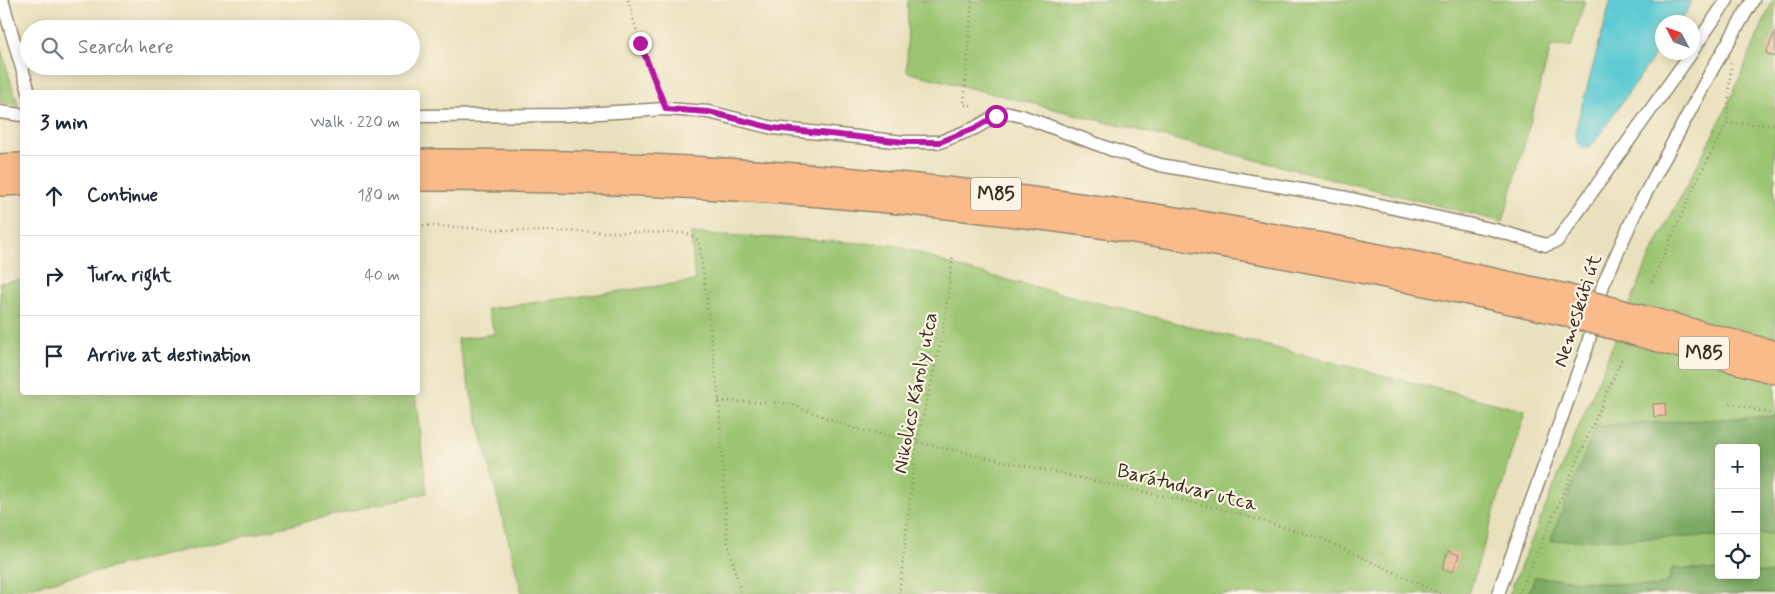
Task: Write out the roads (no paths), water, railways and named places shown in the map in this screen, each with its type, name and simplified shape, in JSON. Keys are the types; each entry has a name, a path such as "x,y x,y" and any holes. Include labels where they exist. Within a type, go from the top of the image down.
{"highway":[{"name":"M85","path":"420,160 576,163 721,169 807,175 1002,194 1115,209 1282,236 1391,257 1635,325 1775,373"},
{"path":"0,165 20,164"},
{"name":"M85","path":"420,180 580,183 712,189 814,196 1005,215 1136,233 1293,258 1564,305"},
{"path":"0,185 20,184"},
{"name":"M85","path":"1635,325 1775,352"}],"street":[{"path":"2,0 20,59"},
{"path":"1700,40 1727,0"},
{"name":"Nemeskúti út","path":"1498,594 1587,347 1603,285 1634,213 1679,129 1753,0"},
{"path":"420,116 566,115 666,109 709,112 773,128 904,142 940,142 975,128 996,116 1009,113 1160,165 1346,198 1495,230 1546,245 1557,241 1686,60"},
{"path":"25,75 29,90"},
{"path":"0,112 20,115"}],"water":[{"path":"1611,0 1691,1 1684,15 1655,15 1655,55 1595,141 1584,149 1577,141 1577,124"}]}
